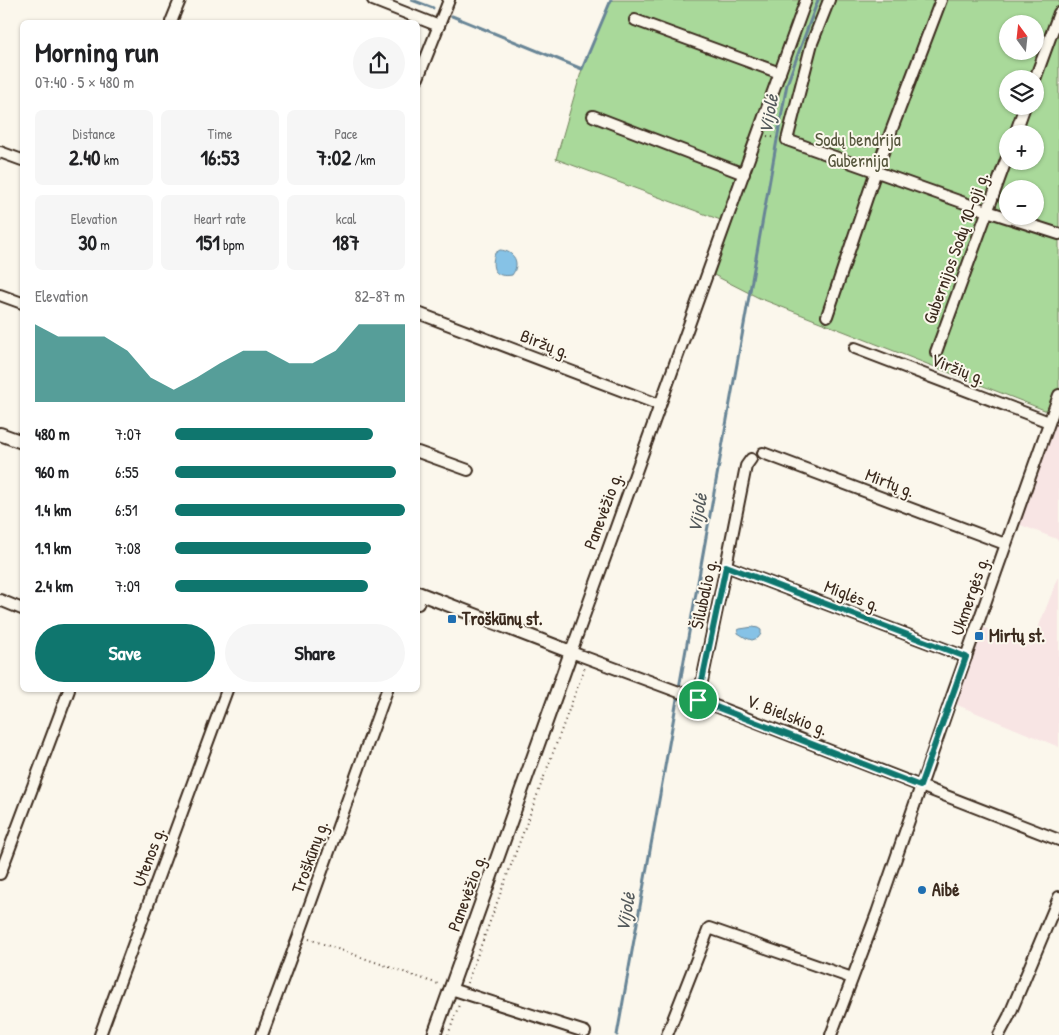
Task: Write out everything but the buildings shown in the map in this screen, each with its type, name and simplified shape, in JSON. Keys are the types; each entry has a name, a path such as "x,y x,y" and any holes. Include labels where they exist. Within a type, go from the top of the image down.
{"street":[{"path":"172,20 180,0"},
{"path":"373,0 439,26"},
{"path":"420,73 448,0"},
{"name":"Panevėžio g.","path":"434,1035 457,991 571,652 806,0"},
{"path":"829,0 812,43 787,140 987,211 1059,234"},
{"path":"827,316 876,171 941,0"},
{"path":"1039,70 1059,13"},
{"path":"635,20 780,73"},
{"path":"593,116 744,174"},
{"path":"0,152 20,159"},
{"name":"Gubernijos Sodų 10-oji g.","path":"936,352 1002,170"},
{"path":"0,295 20,303"},
{"name":"Biržų g.","path":"420,314 660,405"},
{"name":"Viržių g.","path":"855,348 1049,422"},
{"name":"Ukmergės g.","path":"831,1035 877,913 1005,544 1059,395"},
{"path":"0,434 20,441"},
{"path":"420,453 468,470"},
{"name":"Mirtų g.","path":"763,453 1005,544"},
{"name":"Šilubalio g.","path":"698,700 748,462"},
{"name":"Miglės g.","path":"726,566 966,657"},
{"name":"V. Bielskio g.","path":"420,597 674,690 1059,840"},
{"path":"0,600 20,608"},
{"path":"0,874 68,692"},
{"name":"Utenos g.","path":"100,1035 226,692"},
{"name":"Troškūnų g.","path":"262,1035 386,692"},
{"path":"999,1035 1009,1016 1059,897"},
{"path":"667,1035 709,928 852,978"},
{"path":"457,991 585,1032"}],"path":[{"path":"448,1035 457,991 589,658"},
{"path":"299,935 457,991"}],"shaded area":[{"path":"1059,395 1059,540 1013,522"},
{"path":"1059,575 1059,747 950,702 977,625 1031,646"}],"green space":[{"name":"Sodų bendrija Gubernija","path":"611,0 1059,0 1059,395 1052,413 759,298 708,272 726,222 556,159 582,69"}],"water":[{"path":"500,250 509,253 515,258 516,266 512,275 501,275 495,271 493,264 495,253"},
{"path":"753,627 761,630 758,638 752,640 738,633 740,629"}],"waterway":[{"path":"412,0 433,8"},
{"path":"452,16 582,69 611,0"},
{"name":"Vijolė","path":"617,1035 787,84 818,0"}],"place":[{"name":"Troškūnų st.","path":"452,619"},
{"name":"Mirtų st.","path":"979,636"},
{"name":"Aibė","path":"922,890"}],"route":[{"path":"726,566 966,657 920,786 698,700 726,566"}]}
